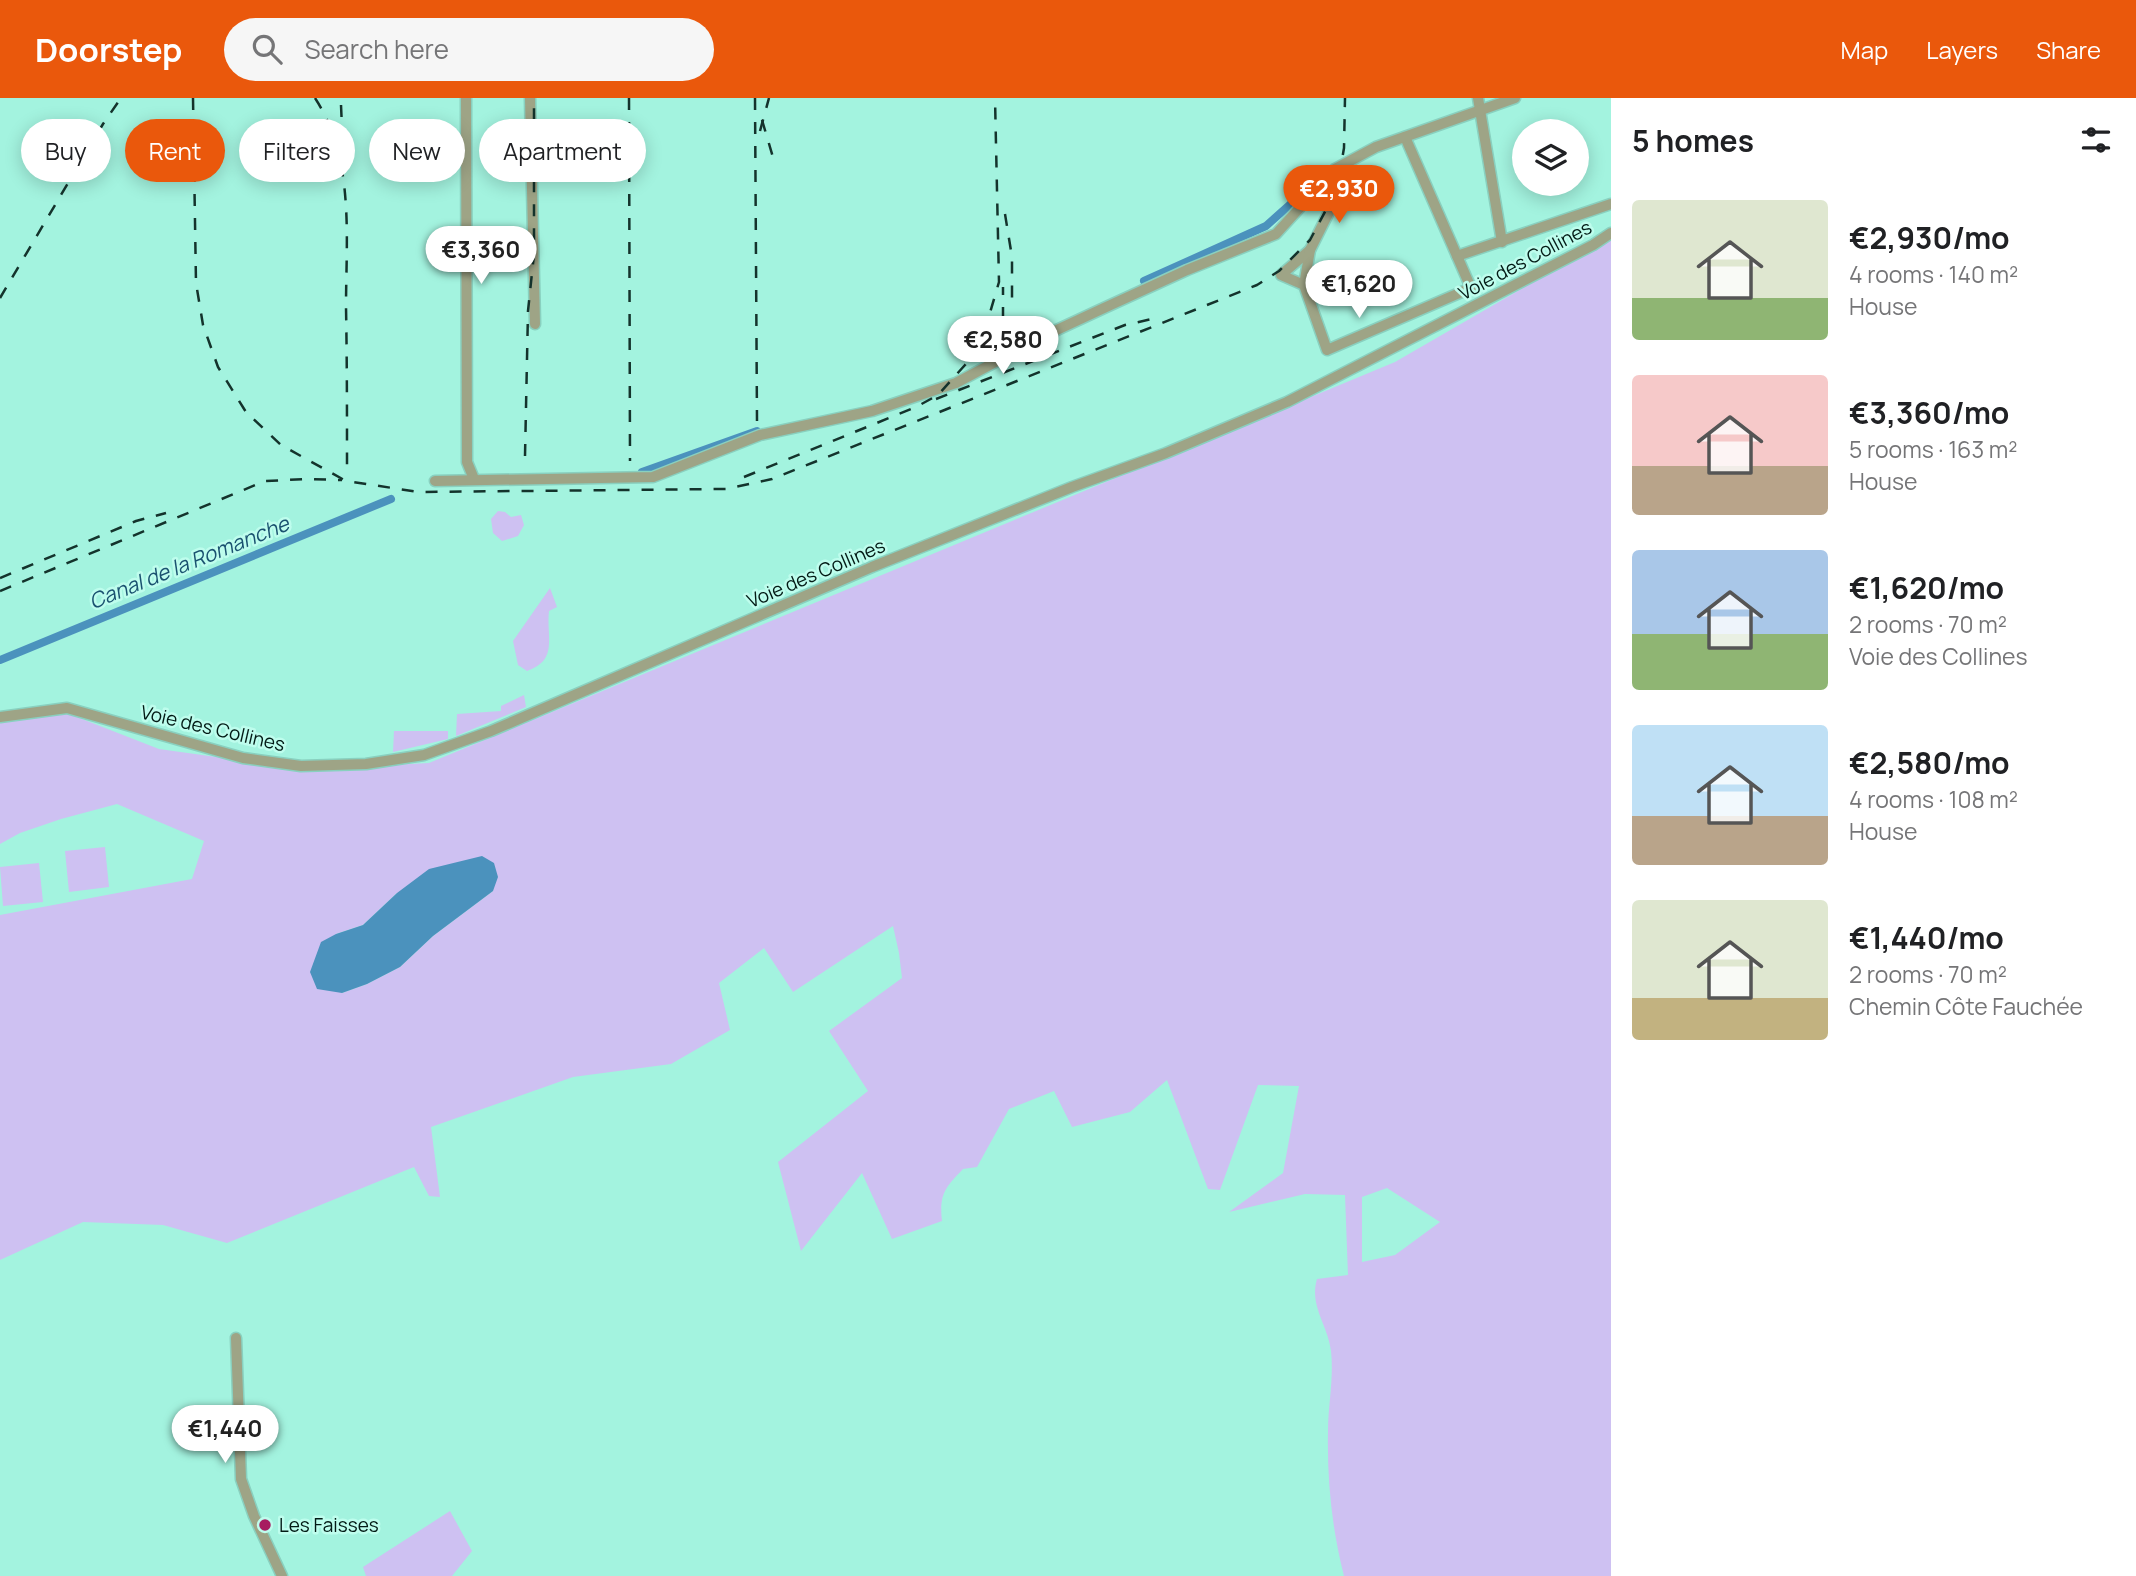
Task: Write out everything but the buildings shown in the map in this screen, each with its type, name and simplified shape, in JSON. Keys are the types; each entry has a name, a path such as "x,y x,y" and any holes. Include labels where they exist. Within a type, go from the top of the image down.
{"street":[{"path":"466,98 467,462 474,479"},
{"path":"530,98 535,324"},
{"path":"1478,98 1502,242"},
{"path":"435,481 653,477 761,435 872,411 956,383 1081,319 1187,270 1276,234 1335,169 1376,147 1515,98"},
{"path":"1320,186 1336,198 1310,250 1304,285 1327,350 1471,288 1405,136"},
{"path":"1457,256 1611,204"},
{"name":"Voie des Collines","path":"0,717 67,708 243,758 301,766 366,764 424,755 491,731 872,567 1072,487 1166,453 1287,402 1593,246 1611,233"},
{"path":"1304,285 1281,275 1310,250"},
{"path":"236,1338 241,1479 254,1516 282,1576"}],"shaded area":[{"path":"1611,237 1611,1576 1344,1576 1333,1523 1328,1469 1331,1351 1317,1307 1315,1289 1317,1279 1348,1275 1345,1195 1305,1194 1229,1212 1283,1173 1299,1086 1258,1085 1220,1190 1208,1189 1167,1080 1130,1112 1072,1127 1054,1091 1009,1109 977,1167 963,1169 945,1192 941,1204 942,1221 892,1239 862,1173 801,1251 778,1162 868,1091 829,1031 902,978 893,926 793,992 764,948 719,983 730,1030 671,1064 573,1077 431,1127 440,1197 429,1196 414,1167 227,1243 163,1225 83,1222 0,1260 0,915 192,879 204,841 117,804 20,833 0,844 0,723 64,712 159,749 296,768 429,763 1395,362","holes":["493,891 433,936 400,967 342,993 336,934 363,925 397,893","1387,1188 1440,1222 1395,1255 1362,1262 1362,1197"]},
{"path":"498,511 511,517 521,515 524,525 518,536 502,541 493,533 491,519"},
{"path":"550,588 557,607 549,611 549,647 544,661 527,671 518,665 513,641"},
{"path":"524,695 526,707 456,736 457,714 501,711 501,706"},
{"path":"394,731 448,731 448,739 393,752"},
{"path":"105,847 109,887 69,892 65,851"},
{"path":"39,863 43,902 3,906 0,867"},
{"path":"450,1511 472,1551 452,1576 366,1576 363,1567"}],"water":[{"path":"482,856 494,863 498,877 493,891 433,936 400,967 342,993 317,989 310,972 321,942 363,925 397,893 429,869"}],"waterway":[{"name":"Canal de la Romanche","path":"1144,281 1266,226 1294,201 1319,172"},
{"name":"Canal de la Romanche","path":"642,472 757,431"},
{"name":"Canal de la Romanche","path":"0,660 391,499"}],"railway":[{"path":"0,298 121,98"},
{"path":"193,98 196,283 203,325 218,367 246,412 281,445 346,481 419,492 726,489 772,479 1257,285 1279,271 1310,240 1337,189 1344,148 1345,98"},
{"path":"315,98 337,147 346,200 347,468"},
{"path":"525,456 528,311 534,254 534,98"},
{"path":"629,98 630,461"},
{"path":"755,98 757,421"},
{"path":"760,131 769,98"},
{"path":"744,477 916,407 938,395 965,365 984,333 999,282 995,98"},
{"path":"341,105 342,119"},
{"path":"762,120 775,164"},
{"path":"1005,214 1012,257 1012,300"},
{"path":"1003,287 1003,343"},
{"path":"936,399 1125,325 1152,319"},
{"path":"0,591 265,481 342,480"},
{"path":"0,578 136,521 166,513"}],"place":[{"name":"Les Faisses","path":"265,1525"}]}
